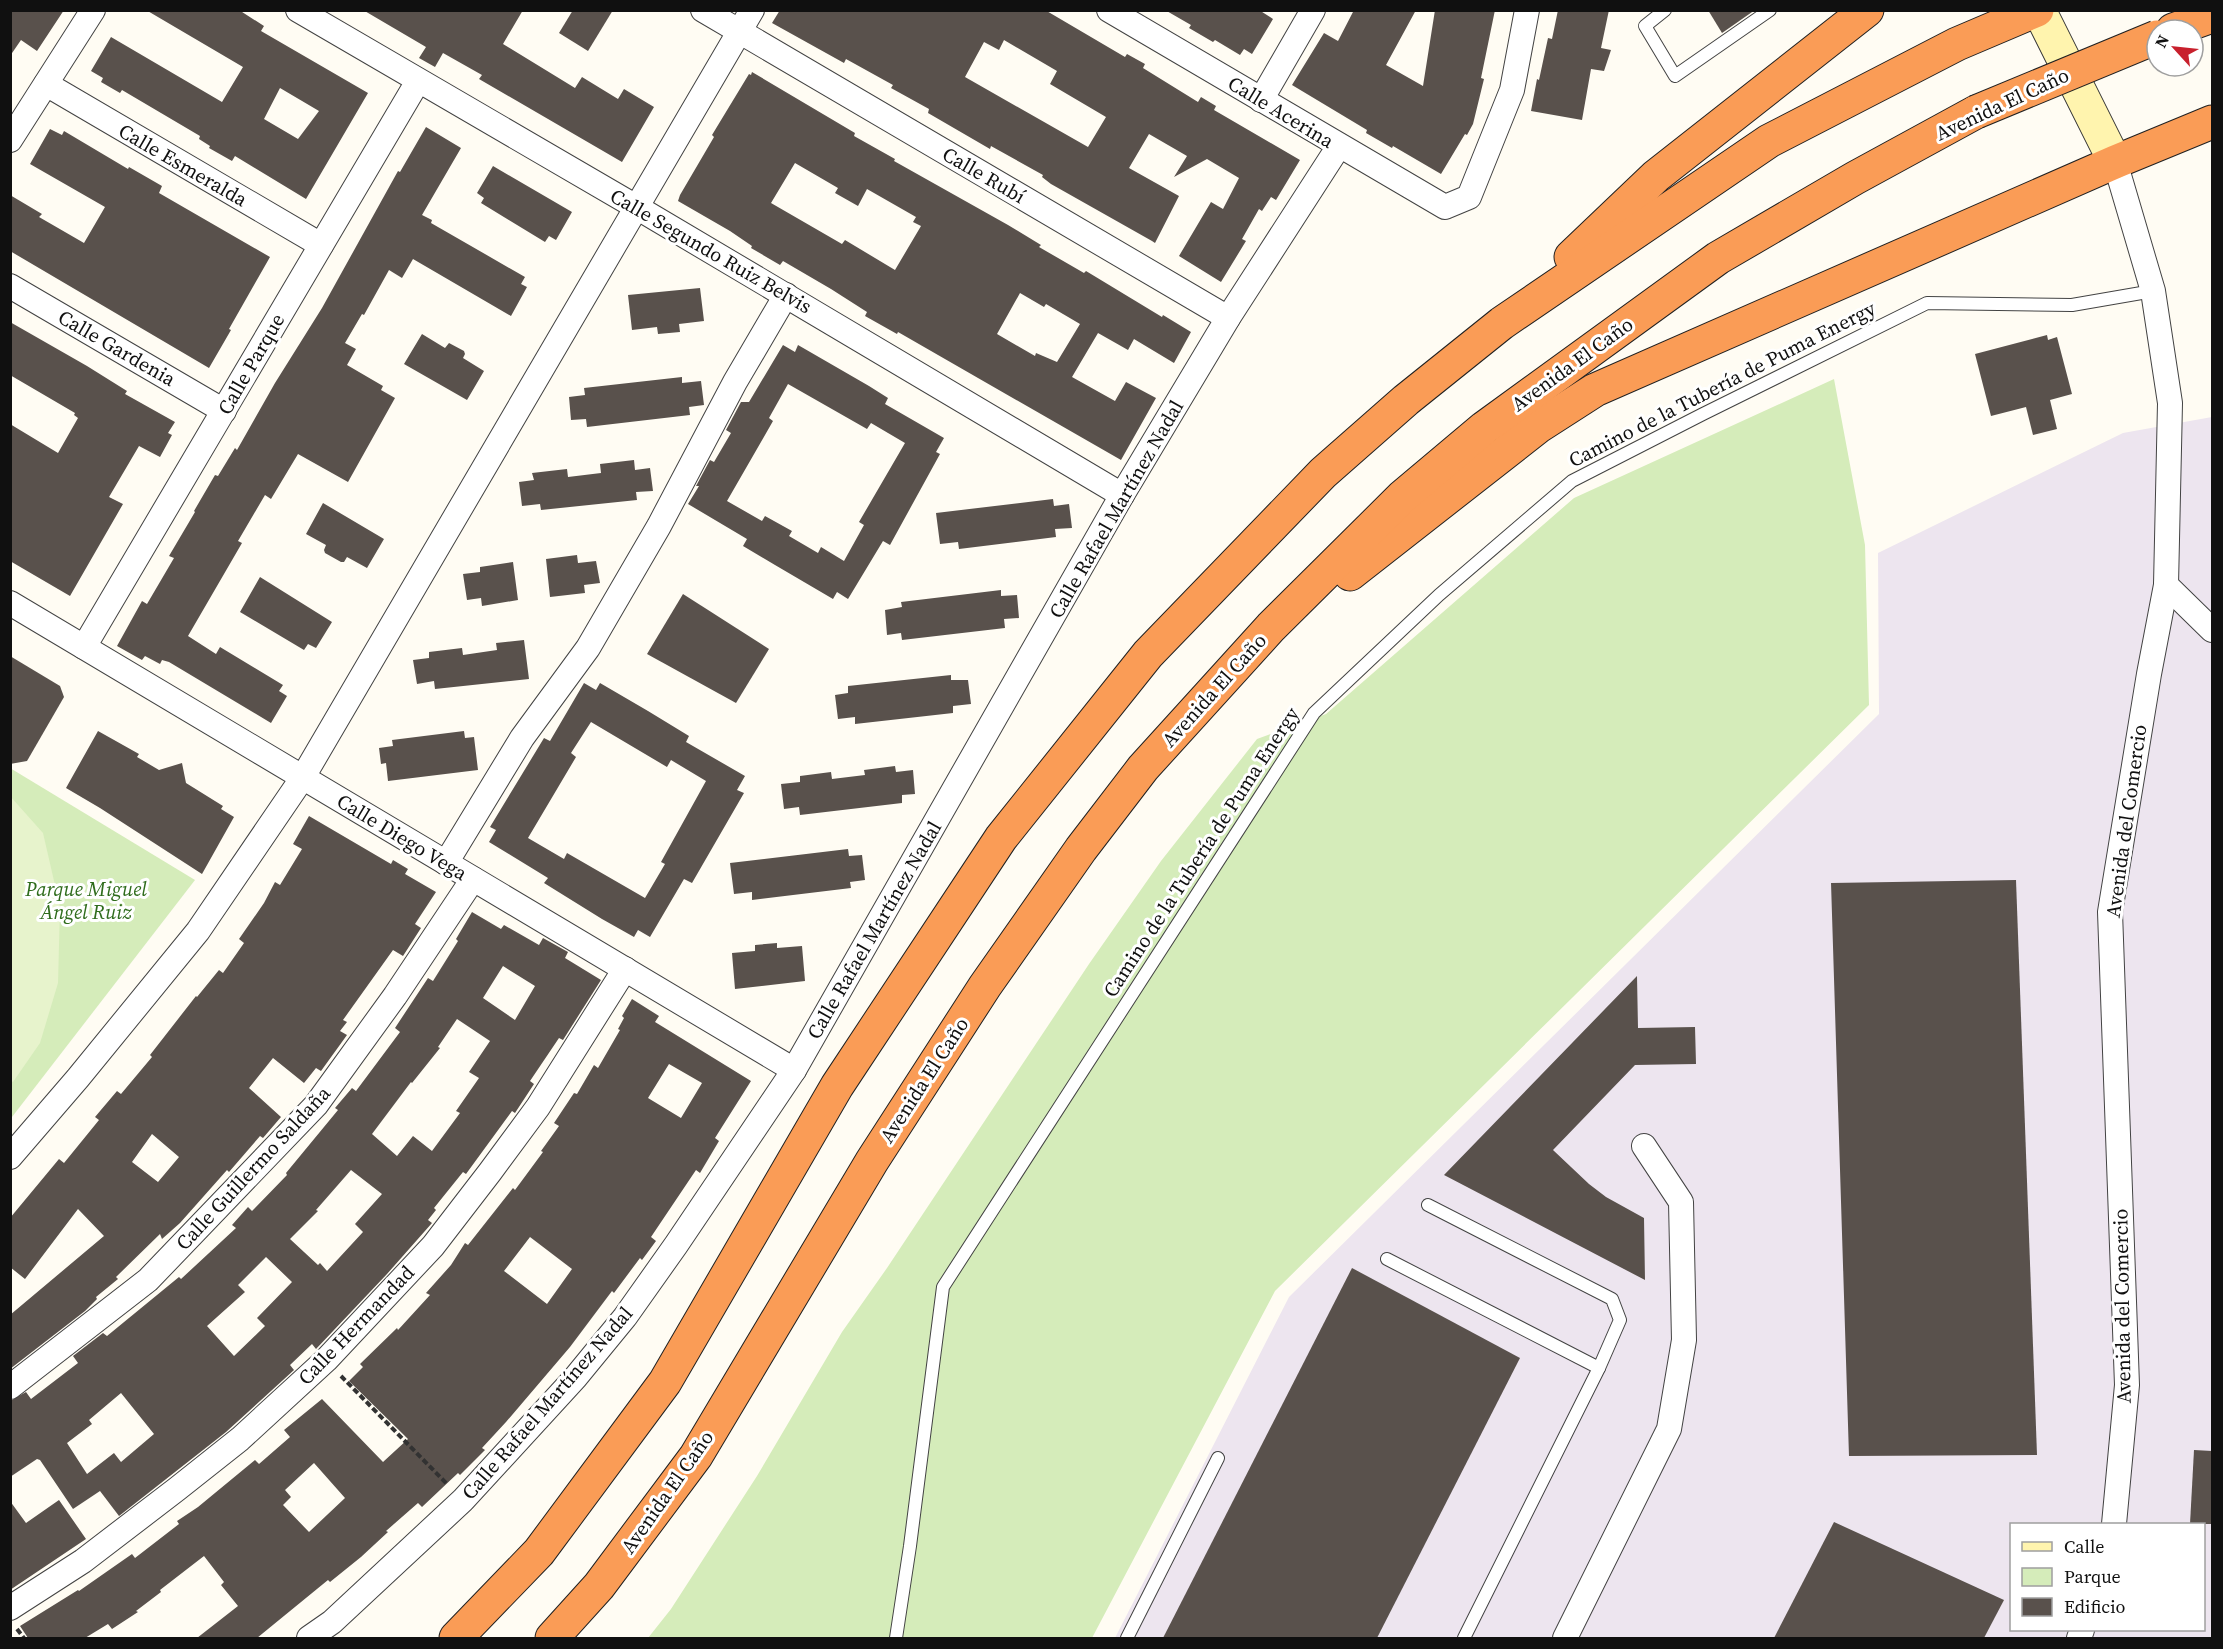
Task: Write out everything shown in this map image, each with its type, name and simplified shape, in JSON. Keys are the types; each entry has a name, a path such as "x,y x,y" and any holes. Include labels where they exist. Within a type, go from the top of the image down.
{"highway":[{"path":"1502,324 1656,176 1867,10"},
{"path":"456,1638 540,1552 666,1382 837,1086 1001,838 1148,654 1323,473 1406,400 1502,324 1769,141 1957,44 2038,10"},
{"name":"Avenida El Caño","path":"552,1638 599,1587 696,1456 872,1161 985,986 1081,849 1143,768 1271,627 1402,497 1494,421 1718,258 1976,112 2145,42"},
{"path":"1271,627 1357,570 1479,471 1539,426 1595,390 2115,162 2212,122"}],"main road":[{"path":"2038,10 2115,162"}],"street":[{"path":"10,140 93,10"},
{"name":"Calle Segundo Ruiz Belvis","path":"298,10 786,295 1122,495"},
{"name":"Calle Rubí","path":"703,10 1228,318"},
{"path":"15,1143 78,1078 198,931 303,777 752,10"},
{"name":"Calle Acerina","path":"1109,10 1445,207 1469,197 1512,90 1527,10"},
{"path":"1261,100 1313,10"},
{"name":"Calle Parque","path":"84,647 418,81"},
{"name":"Calle Esmeralda","path":"46,84 321,245"},
{"name":"Calle Rafael Martínez Nadal","path":"309,1638 332,1622 463,1500 575,1378 626,1317 794,1070 1122,495 1228,318 1339,146"},
{"name":"Avenida del Comercio","path":"2115,162 2153,291 2170,403 2166,585 2110,912 2127,1385 2115,1523"},
{"name":"Calle Gardenia","path":"10,286 224,411"},
{"path":"446,863 522,738 588,648 659,526 735,382 786,295"},
{"path":"2166,585 2212,630"},
{"name":"Calle Diego Vega","path":"10,603 794,1070"},
{"name":"Calle Guillermo Saldaña","path":"10,1387 148,1280 316,1105 395,996 473,879"},
{"name":"Calle Hermandad","path":"10,1608 83,1561 177,1489 240,1439 326,1360 433,1246 490,1172 538,1107 625,969"},
{"path":"1565,1638 1669,1429 1684,1340 1681,1202 1644,1146"}],"lane":[{"path":"1665,10 1645,26 1675,76 1770,10"},
{"name":"Camino de la Tubería de Puma Energy","path":"896,1638 943,1287 1314,713 1439,595 1572,481 1703,414 1927,303 2072,305 2153,291"},
{"path":"1428,1205 1612,1299 1620,1320 1599,1368 1464,1638"},
{"path":"1387,1259 1599,1368"},
{"path":"1127,1638 1218,1458"}],"path":[{"path":"326,1360 463,1500"}],"shaded area":[{"path":"2212,417 2212,1638 1115,1638 1289,1297 1879,714 1878,553 2123,433"}],"green space":[{"path":"1834,379 1865,545 1869,705 1275,1291 1092,1638 648,1638 671,1609 757,1476 842,1332 1089,964 1161,861 1257,739 1326,714 1574,498"},
{"name":"Parque Miguel Ángel Ruiz","path":"10,768 195,880 12,1117 10,1116"},
{"path":"10,796 43,833 60,907 58,983 40,1043 13,1082 10,1080"}],"building":[{"path":"10,10 64,10 37,51 21,40 10,56"},
{"path":"146,10 239,10 264,26 261,31 368,93 306,199 235,156 232,161 209,148 210,146 199,139 200,136 122,90 120,93 101,82 103,78 91,71 111,37 222,102 243,67","holes":["280,88 319,111 298,139 264,119"]},
{"path":"363,10 523,10 503,44 575,88 582,77 618,99 624,89 654,107 622,162 479,79 482,75 443,53 435,67 419,58 426,47"},
{"path":"573,10 613,10 588,51 559,33"},
{"path":"780,10 1045,10 1125,57 1127,54 1145,64 1143,68 1198,102 1201,97 1216,106 1214,110 1300,160 1276,200 1271,197 1262,211 1259,209 1242,239 1246,241 1221,282 1179,256 1211,202 1223,209 1239,178 1207,159 1174,177 1187,156 1149,134 1129,168 1179,196 1155,243 1051,184 1042,177 1043,175 991,146 990,149 928,113 929,109 891,88 893,85 846,59 844,63 772,23","holes":["1004,40 1057,71 1050,84 1106,117 1088,147 965,77 984,42 999,50"]},
{"path":"1165,10 1259,10 1273,19 1252,54 1244,49 1240,55 1189,28 1191,25"},
{"path":"1354,10 1416,10 1386,65 1423,86 1435,10 1495,10 1481,78 1484,79 1473,124 1441,174 1366,133 1367,130 1292,85 1324,33 1338,41"},
{"path":"1558,10 1609,10 1601,48 1611,50 1604,71 1591,69 1582,120 1531,111 1537,79 1539,80 1548,38 1552,39"},
{"path":"1708,10 1755,10 1722,33"},
{"path":"752,72 855,133 854,136 895,159 894,161 1008,225 1041,245 1039,247 1084,273 1086,271 1191,332 1174,363 1134,339 1128,350 1098,333 1072,377 1115,401 1126,382 1156,398 1121,460 898,332 897,334 865,316 867,312 831,289 783,261 780,265 751,248 752,246 730,231 678,201 714,137 712,135 749,74 751,75","holes":["795,163 838,188 835,193 858,206 867,189 916,217 913,222 921,226 895,270 845,240 842,244 771,203","1020,293 1044,307 1046,304 1080,324 1057,362 1036,353 1035,356 997,334"]},
{"path":"426,127 461,148 422,215 432,220 431,223 525,277 521,284 527,287 511,316 413,259 402,278 389,270 364,315 362,314 345,343 356,349 347,365 383,386 381,390 395,398 348,482 298,454 271,499 265,495 238,541 242,543 188,636 216,654 220,647 283,685 279,691 287,696 271,723 169,662 162,660 160,664 145,656 142,660 117,646 142,601 147,604 174,558 169,556 215,475 218,476 235,448 237,450 275,383 322,308 398,171 400,172"},
{"path":"50,129 62,135 64,131 128,169 129,167 162,186 159,193 270,257 209,368 10,251 10,195 42,214 39,217 84,243 105,207 30,164"},
{"path":"493,166 572,212 556,240 549,236 545,242 481,203 484,198 477,193"},
{"path":"700,288 704,321 679,324 680,332 658,334 657,327 632,330 628,295"},
{"path":"10,322 87,366 127,391 125,394 175,422 168,433 172,435 160,457 139,446 109,497 123,504 70,596 10,561 10,424 58,453 78,418 74,415 75,413 10,375"},
{"path":"422,334 445,348 449,343 464,351 463,358 484,371 467,400 404,364"},
{"path":"2047,335 2048,340 2057,337 2072,394 2050,400 2057,429 2033,435 2026,407 1991,416 1975,354"},
{"path":"783,345 795,352 798,345 888,398 885,404 944,438 936,452 940,454 890,545 883,541 848,599 837,592 833,599 743,546 747,539 688,504 710,460 714,462 731,433 726,430 741,402 749,402","holes":["788,384 867,429 871,423 905,443 859,522 864,525 844,561 821,547 818,553 789,536 792,531 765,516 762,521 727,501 773,421 769,418"]},
{"path":"682,377 682,383 701,381 704,405 689,407 690,415 587,427 586,419 571,420 569,397 585,395 584,388"},
{"path":"634,460 635,470 650,468 653,491 636,492 637,500 541,510 540,504 522,506 519,482 534,480 532,473 567,469 568,477 601,473 600,464"},
{"path":"1053,499 1054,506 1069,504 1072,528 1055,529 1056,537 959,549 958,542 940,544 936,513"},
{"path":"323,503 384,539 367,568 347,557 344,562 341,562 325,553 326,545 306,534"},
{"path":"577,555 578,563 596,561 600,583 584,585 585,593 550,597 546,559"},
{"path":"513,562 518,600 482,606 481,598 467,600 463,574 480,572 480,567"},
{"path":"260,577 332,622 316,648 308,644 304,650 240,612"},
{"path":"1001,590 1001,596 1017,595 1019,618 1004,619 1005,628 902,640 901,633 887,635 885,610 902,607 901,602"},
{"path":"683,594 769,649 736,703 647,654"},
{"path":"524,640 529,679 435,689 434,681 417,684 413,660 429,658 429,652 462,648 463,655 497,650 496,643"},
{"path":"10,656 60,686 64,697 27,761 10,764"},
{"path":"951,675 951,680 968,680 971,704 953,706 953,713 855,724 855,717 838,719 835,695 848,693 848,686"},
{"path":"584,683 596,690 600,683 689,736 686,742 745,776 737,790 744,793 692,883 684,879 650,937 638,930 634,937 602,919 544,883 548,878 489,842 496,830 490,827 544,738 550,741","holes":["591,722 667,767 671,760 706,781 661,862 665,864 645,898 567,853 564,859 528,838 576,757 571,753"]},
{"path":"98,731 139,754 137,757 159,770 182,763 186,783 223,806 221,809 234,817 202,874 66,788"},
{"path":"464,731 465,738 474,737 478,770 388,781 386,763 381,764 379,748 393,746 392,740"},
{"path":"895,766 896,772 913,770 915,794 902,795 902,803 800,815 799,807 784,809 781,784 800,782 800,776 831,772 832,779 865,775 864,770"},
{"path":"309,816 391,864 393,860 408,869 405,874 436,892 415,924 421,928 403,956 393,950 343,1020 347,1022 340,1031 347,1035 321,1071 316,1068 304,1083 273,1058 249,1088 281,1117 263,1138 260,1136 180,1223 162,1239 160,1234 116,1277 118,1279 96,1297 97,1299 85,1311 10,1369 10,1315 104,1236 78,1209 25,1279 10,1267 10,1218 59,1159 64,1163 99,1120 95,1117 117,1091 121,1094 152,1057 150,1055 196,996 219,970 223,973 244,943 239,939 264,903 275,882 280,885 302,849 293,844","holes":["152,1134 179,1157 158,1182 132,1162"]},
{"path":"848,849 849,856 862,855 865,880 850,882 851,888 752,900 752,892 734,894 730,863"},
{"path":"2016,880 2037,1455 1849,1456 1831,883"},
{"path":"472,912 501,929 504,925 539,945 543,938 568,952 565,958 601,980 563,1040 559,1038 530,1081 534,1084 515,1113 512,1111 466,1174 463,1172 434,1208 436,1210 428,1220 432,1223 316,1349 312,1344 290,1365 294,1370 226,1432 119,1516 100,1491 73,1509 40,1460 37,1459 10,1477 10,1401 26,1392 31,1399 78,1363 73,1356 103,1333 107,1336 179,1277 181,1279 236,1228 232,1225 248,1207 252,1211 287,1175 286,1173 338,1110 335,1108 352,1088 356,1091 400,1032 395,1028 428,978 433,981 458,941 456,939","holes":["503,966 535,986 515,1020 483,998","457,1019 490,1041 469,1072 479,1078 456,1111 460,1113 432,1151 413,1136 397,1156 372,1134 440,1048 438,1047","351,1170 382,1194 355,1224 363,1232 327,1271 290,1239 318,1211 316,1210","266,1257 292,1282 257,1318 265,1326 234,1356 207,1326 245,1292 238,1285","121,1393 154,1434 121,1462 114,1453 87,1474 67,1443 92,1424 89,1420"]},
{"path":"777,943 777,948 802,946 805,981 735,989 732,953 755,951 755,945"},
{"path":"1637,976 1638,1028 1695,1027 1696,1064 1635,1065 1553,1150 1606,1197 1644,1218 1645,1280 1444,1175"},
{"path":"632,999 659,1016 655,1022 751,1081 715,1138 719,1141 700,1173 696,1170 651,1237 656,1241 614,1293 612,1291 570,1347 482,1448 485,1450 422,1507 418,1503 361,1557 330,1582 328,1580 257,1638 197,1638 238,1606 221,1585 224,1582 204,1556 160,1590 161,1592 136,1611 138,1612 112,1629 108,1624 85,1638 28,1638 20,1626 79,1591 132,1554 135,1558 179,1524 177,1521 198,1507 255,1460 259,1464 290,1437 284,1430 322,1399 383,1462 408,1439 349,1381 363,1367 360,1364 397,1328 398,1330 430,1295 426,1293 451,1265 465,1243 468,1245 513,1188 515,1190 559,1126 554,1123 574,1093 577,1094 594,1065 598,1068 620,1030 618,1029 624,1018 622,1016","holes":["669,1064 702,1083 681,1118 648,1098","530,1237 572,1269 547,1304 504,1271","314,1463 345,1498 309,1532 283,1505 291,1497 285,1490"]},
{"path":"1352,1268 1520,1358 1377,1638 1163,1638"},
{"path":"2194,1450 2212,1451 2212,1524 2190,1523"},
{"path":"59,1500 86,1539 10,1590 10,1501 26,1523"},
{"path":"1834,1522 2004,1600 1984,1638 1774,1638"}]}
